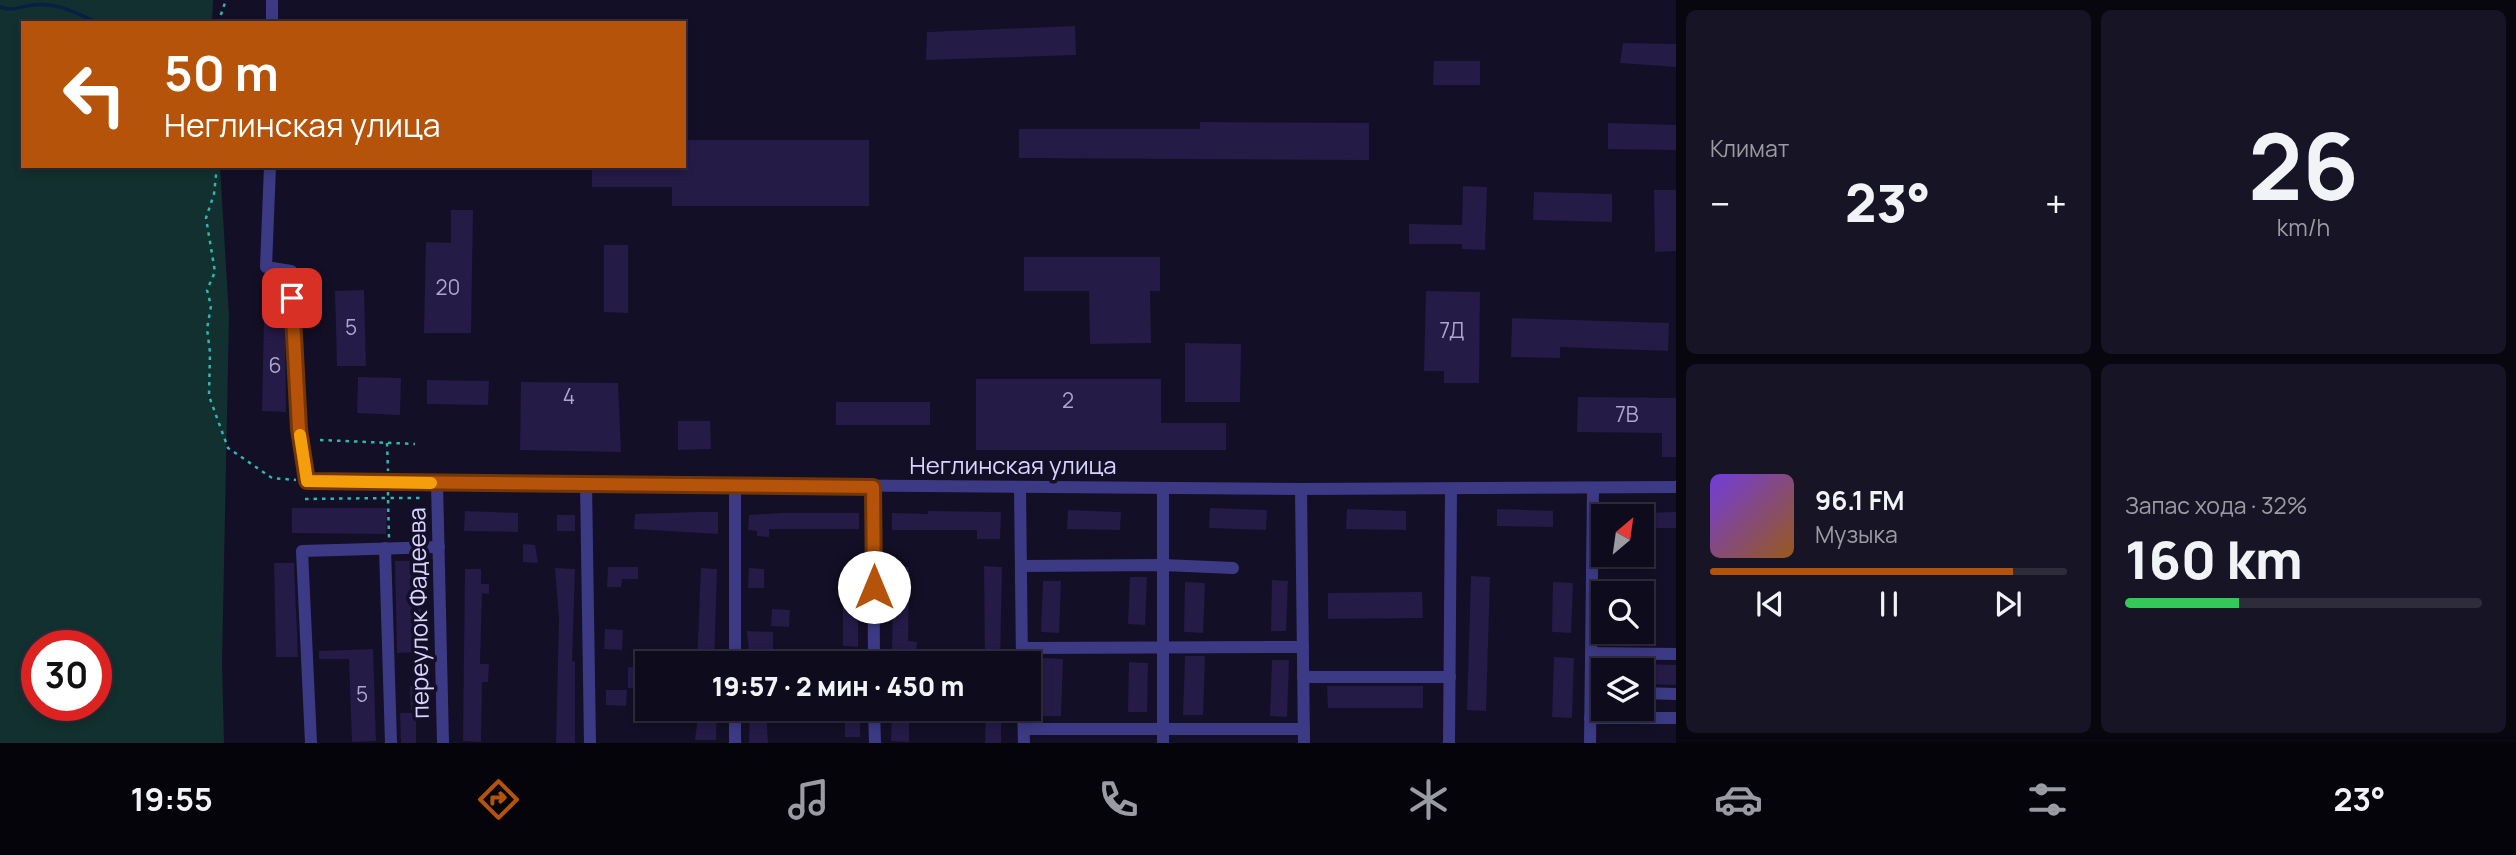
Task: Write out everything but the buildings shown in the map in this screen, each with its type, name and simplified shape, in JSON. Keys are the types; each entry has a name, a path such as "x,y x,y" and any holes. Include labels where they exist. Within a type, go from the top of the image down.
{"street":[{"path":"272,0 272,21"},
{"path":"270,168 266,267 291,271 299,429 307,481"},
{"name":"Неглинская улица","path":"307,481 1301,489 1676,487"},
{"name":"переулок Фадеева","path":"437,483 443,743"},
{"path":"586,483 590,743"},
{"path":"735,485 735,651"},
{"path":"873,487 874,651"},
{"path":"1020,487 1022,651"},
{"path":"1163,488 1163,736"},
{"path":"1592,658 1593,488"},
{"path":"1301,489 1304,743"},
{"path":"1449,743 1451,489"},
{"path":"311,743 302,551 439,547"},
{"path":"387,548 391,743"},
{"path":"1021,566 1163,565 1233,568"},
{"path":"1022,648 1303,646"},
{"path":"1591,653 1676,654"},
{"path":"1303,677 1450,677"},
{"path":"1654,693 1676,694"},
{"path":"1590,743 1591,714"},
{"path":"1590,718 1676,718"},
{"path":"735,721 735,743"},
{"path":"874,721 875,743"},
{"path":"1024,721 1024,743"},
{"path":"1024,729 1163,736 1304,729"}],"path":[{"path":"219,21 226,0"},
{"path":"217,168 214,194 206,218 215,272 207,290 211,306 206,329 210,352 209,396 214,415 228,448 257,470 272,478 307,481"},
{"path":"320,440 415,444"},
{"path":"305,499 388,498 387,548"}],"green space":[{"path":"0,0 213,0 212,21 21,21 21,168 220,168 229,316 222,663 224,743 0,743"}],"waterway":[{"path":"0,7 13,9 51,5 94,21"}],"slow traffic":[{"path":"300,435 307,481 431,483"}],"route":[{"path":"292,298 299,429 307,481 873,487 874,587"}]}
